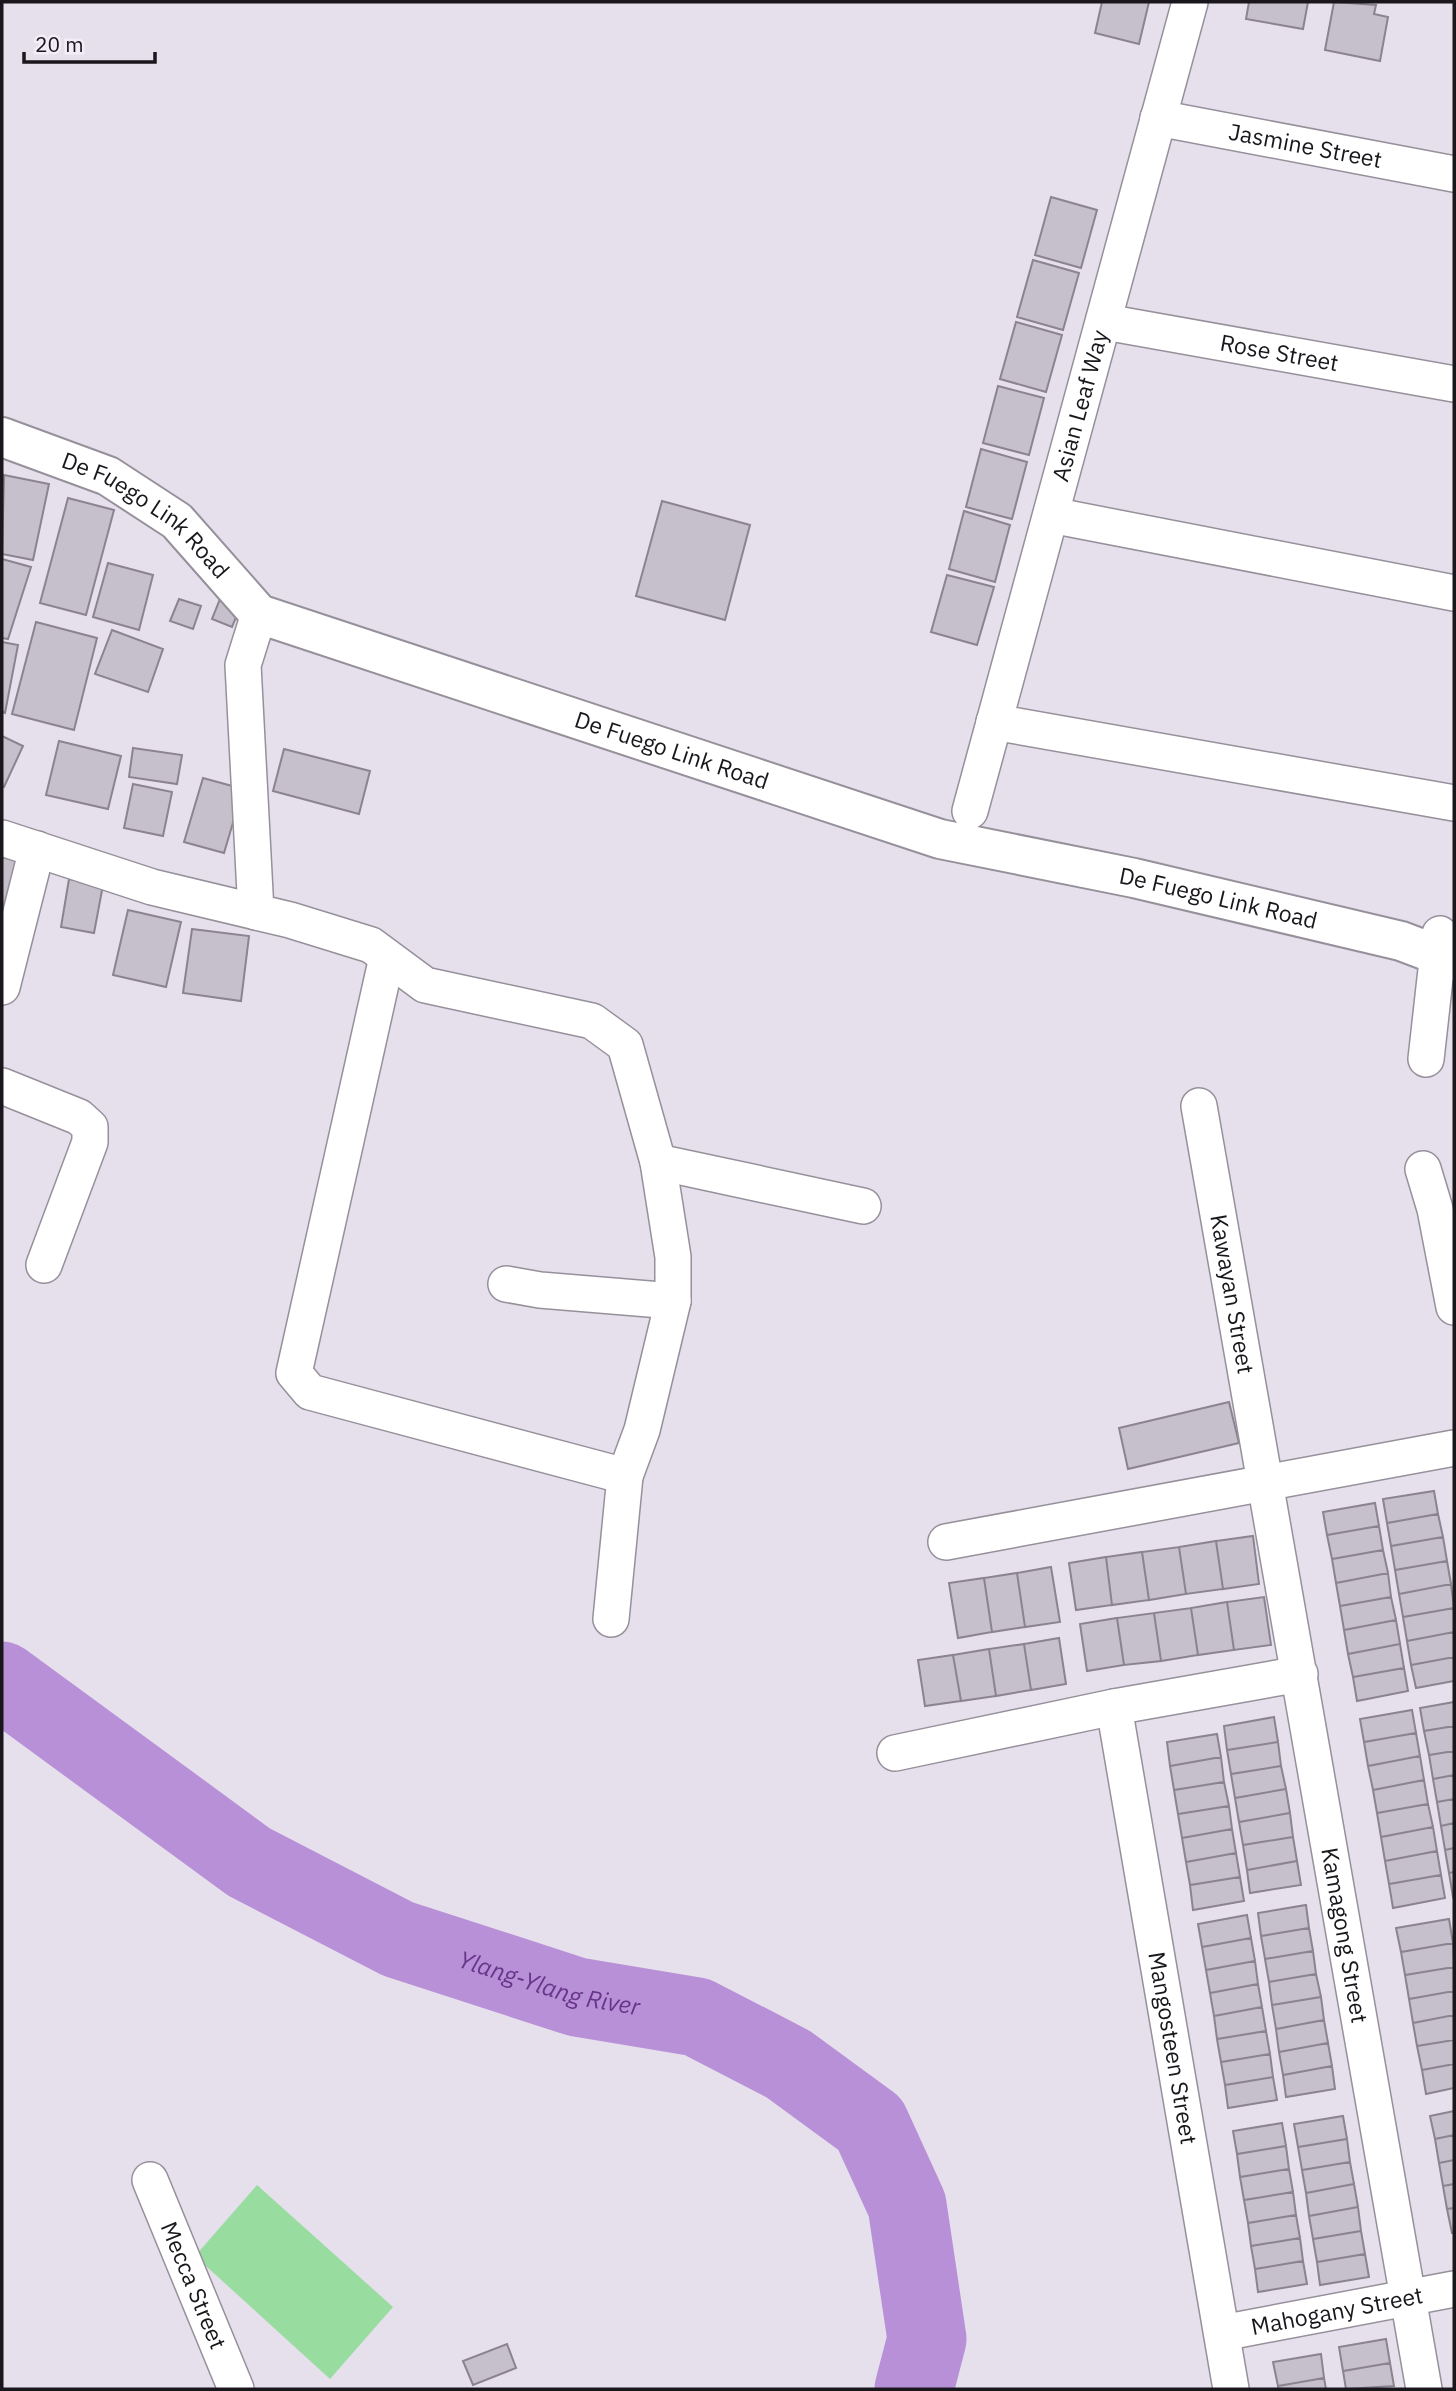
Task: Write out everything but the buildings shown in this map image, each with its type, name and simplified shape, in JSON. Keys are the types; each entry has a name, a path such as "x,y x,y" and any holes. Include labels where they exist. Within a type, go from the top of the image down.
{"street":[{"name":"Asian Leaf Way","path":"970,811 1190,2"},
{"name":"Jasmine Street","path":"1158,118 1454,174"},
{"name":"Rose Street","path":"1105,322 1454,384"},
{"name":"De Fuego Link Road","path":"2,437 108,476 177,521 260,614 940,839 1134,878 1401,941 1447,947"},
{"path":"1051,515 1454,593"},
{"path":"256,912 243,665 260,614"},
{"path":"994,722 1454,803"},
{"path":"2,838 152,887 256,912 371,945 425,985 592,1021 625,1045 658,1162 673,1257 673,1301 642,1430 625,1476 611,1619"},
{"path":"2,987 37,849"},
{"path":"1426,1059 1447,947"},
{"path":"387,957 295,1373 310,1392 625,1476"},
{"path":"2,1086 79,1117 90,1127 90,1142 44,1265"},
{"name":"Kawayan Street","path":"1199,1106 1266,1482"},
{"path":"658,1162 863,1206"},
{"path":"1423,1170 1445,1209 1454,1307"},
{"path":"506,1283 540,1290 673,1301"},
{"path":"946,1542 1454,1448"},
{"name":"Kamagong Street","path":"1266,1482 1424,2389"},
{"path":"895,1753 1115,1707 1300,1674"},
{"name":"Mangosteen Street","path":"1115,1707 1231,2389"},
{"name":"Mecca Street","path":"150,2180 236,2389"},
{"name":"Mahogany Street","path":"1222,2333 1454,2289"}],"green space":[{"path":"257,2185 393,2307 330,2379 195,2256"}],"waterway":[{"name":"Ylang-Ylang River","path":"2,1681 249,1862 398,1939 577,1997 697,2017 788,2064 870,2124 907,2205 927,2339 914,2389"}]}
